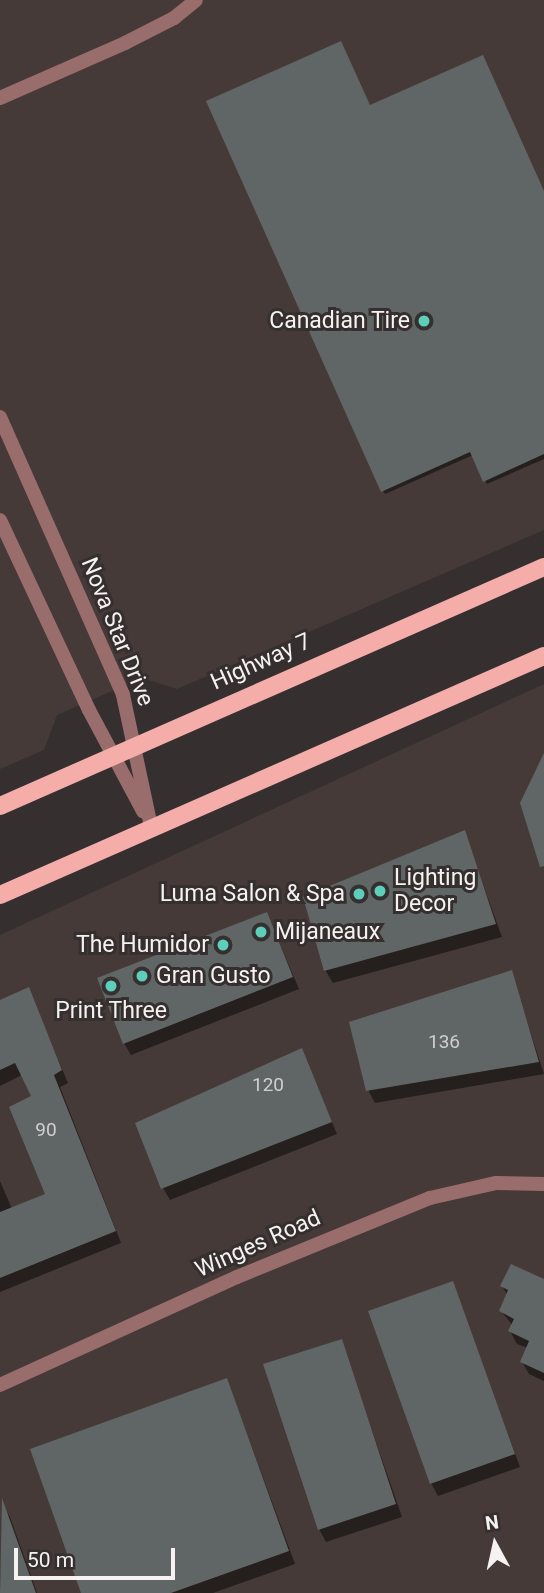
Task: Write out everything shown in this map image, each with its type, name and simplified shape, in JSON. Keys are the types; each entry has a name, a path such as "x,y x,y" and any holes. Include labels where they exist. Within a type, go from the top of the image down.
{"main road":[{"name":"Highway 7","path":"0,806 544,567"},
{"path":"0,895 544,656"}],"street":[{"path":"0,98 125,43 174,18 196,0"},
{"name":"Nova Star Drive","path":"0,417 123,695 151,827"},
{"path":"0,520 113,755 151,827"},
{"name":"Winges Road","path":"0,1385 237,1277 430,1198 496,1183 544,1184"}],"shaded area":[{"path":"0,0 544,0 544,530 177,689 142,678 57,715 44,750 0,769"},
{"path":"544,684 544,1593 0,1593 0,935"}],"building":[{"name":"Canadian Tire","path":"341,41 370,105 483,55 544,191 544,454 483,482 470,452 381,492 206,101"},
{"path":"544,753 544,866 540,867 520,803"},
{"path":"465,830 496,924 324,971 303,897"},
{"path":"267,912 293,977 123,1044 97,978"},
{"path":"512,970 539,1062 366,1091 349,1022"},
{"path":"29,987 62,1070 54,1075 116,1231 0,1278 0,1212 45,1194 9,1107 31,1096 15,1063 0,1070 0,1000"},
{"path":"302,1048 332,1122 161,1189 135,1123"},
{"path":"511,1264 544,1279 544,1373 520,1362 529,1341 508,1331 514,1319 499,1311 508,1290 500,1286"},
{"path":"453,1281 515,1454 430,1484 368,1311"},
{"path":"342,1339 396,1504 318,1530 263,1364"},
{"path":"227,1378 289,1551 171,1593 81,1593 30,1449"},
{"path":"2,1498 36,1593 0,1593"}],"place":[{"name":"Canadian Tire","path":"424,321"},
{"name":"Lighting Decor","path":"380,891"},
{"name":"Luma Salon & Spa","path":"359,894"},
{"name":"Mijaneaux","path":"261,932"},
{"name":"The Humidor","path":"223,945"},
{"name":"Gran Gusto","path":"142,976"},
{"name":"Print Three","path":"111,986"}]}
